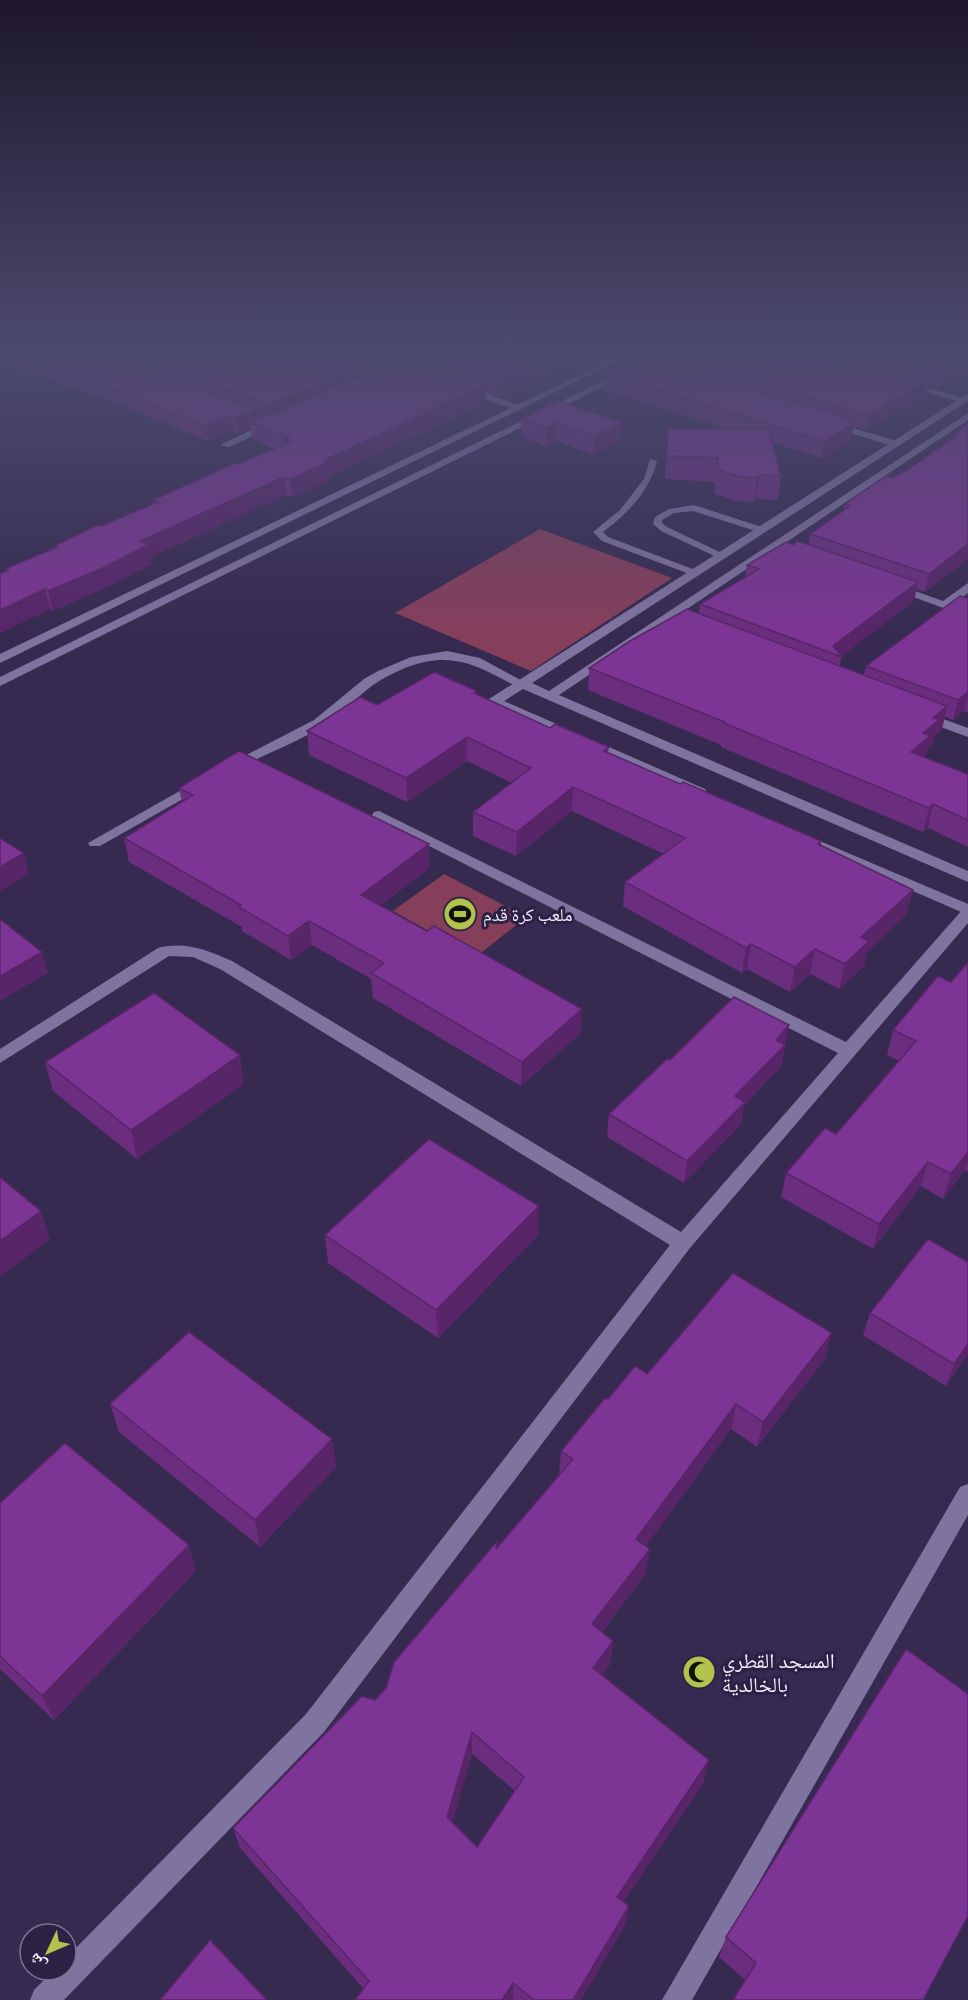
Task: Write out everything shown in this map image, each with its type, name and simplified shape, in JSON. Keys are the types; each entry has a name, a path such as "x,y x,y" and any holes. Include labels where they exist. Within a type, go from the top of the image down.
{"street":[{"path":"0,659 442,445"},
{"path":"0,682 486,445"},
{"path":"710,796 494,702 894,445"},
{"path":"550,696 673,620 927,445"},
{"path":"881,583 968,613"},
{"path":"945,605 968,587"},
{"path":"95,843 248,757 285,743 321,722 371,680 406,663 442,653 481,662 522,684 968,877"},
{"path":"912,711 968,733"},
{"path":"379,815 849,1051"},
{"path":"44,2000 315,1723 683,1243 968,912 796,834"},
{"path":"0,1057 156,956 174,949 194,950 226,965 683,1243"},
{"path":"675,2000 968,1494"}],"lane":[{"path":"653,461 648,479 623,512 598,532 605,539 695,573"},
{"path":"721,556 664,529 657,524 658,519 672,511 694,508 762,530"}],"shaded area":[{"path":"540,529 672,578 531,671 395,613"},
{"name":"ملعب كرة قدم","path":"444,874 526,917 476,957 393,911"}],"building":[{"path":"282,445 356,445 325,460 329,462 290,479 284,477 140,541 148,545 105,567 48,591 45,589 0,610 0,574 8,570 5,569 57,547 54,546 97,525 101,526 158,502 153,500 235,463 238,464"},
{"path":"667,445 773,445 781,476 740,477 718,470 718,458 667,456"},
{"path":"943,445 968,445 968,544 929,574 810,534 850,506 845,504 886,476 892,478"},
{"path":"798,541 918,582 833,646 842,657 700,604 759,569 747,565 786,542 793,545"},
{"path":"960,596 968,598 968,692 958,700 866,666"},
{"path":"687,609 947,706 933,718 939,720 923,733 930,736 911,752 968,774 968,820 933,804 929,808 725,722 589,668 630,641"},
{"path":"434,672 550,728 555,724 609,747 604,751 821,841 818,844 913,890 861,937 869,941 845,964 815,949 795,967 751,944 746,948 625,882 685,838 573,787 517,832 473,812 531,768 467,737 406,778 307,731 360,697 377,705"},
{"path":"239,751 429,844 361,895 427,931 434,926 582,1009 522,1062 371,973 384,963 309,921 288,936 239,907 241,905 124,838 193,795 179,788"},
{"path":"0,838 24,853 0,867"},
{"path":"0,919 42,952 0,976"},
{"path":"968,962 968,1152 951,1174 928,1162 879,1224 786,1173 825,1128 836,1134 916,1041 893,1030 938,976 951,982"},
{"path":"154,993 240,1055 131,1130 45,1062"},
{"path":"734,997 789,1025 776,1040 785,1045 735,1096 745,1102 687,1161 609,1114 667,1059 670,1060"},
{"path":"429,1139 539,1206 436,1310 325,1235"},
{"path":"0,1177 41,1211 0,1241"},
{"path":"928,1239 968,1262 968,1344 954,1364 870,1313"},
{"path":"733,1273 832,1333 763,1422 736,1404 636,1539 650,1549 592,1624 613,1641 593,1668 709,1760 617,1897 629,1906 573,2000 534,2000 513,1983 502,2000 355,2000 369,1981 233,1828 362,1696 375,1700 386,1688 394,1662 498,1540 496,1549 573,1459 561,1451 605,1398 608,1399 635,1366 647,1374","holes":["472,1732 524,1777 477,1847 447,1817"]},
{"path":"189,1332 332,1439 255,1520 110,1404"},
{"path":"65,1443 189,1545 42,1696 0,1656 0,1503"},
{"path":"906,1649 968,1694 968,1916 923,2000 733,2000 756,1963 726,1937"},
{"path":"210,1940 267,2000 160,2000"}],"place":[{"name":"ملعب كرة قدم","path":"460,914"},
{"name":"المسجد القطري بالخالدية","path":"699,1672"}]}
